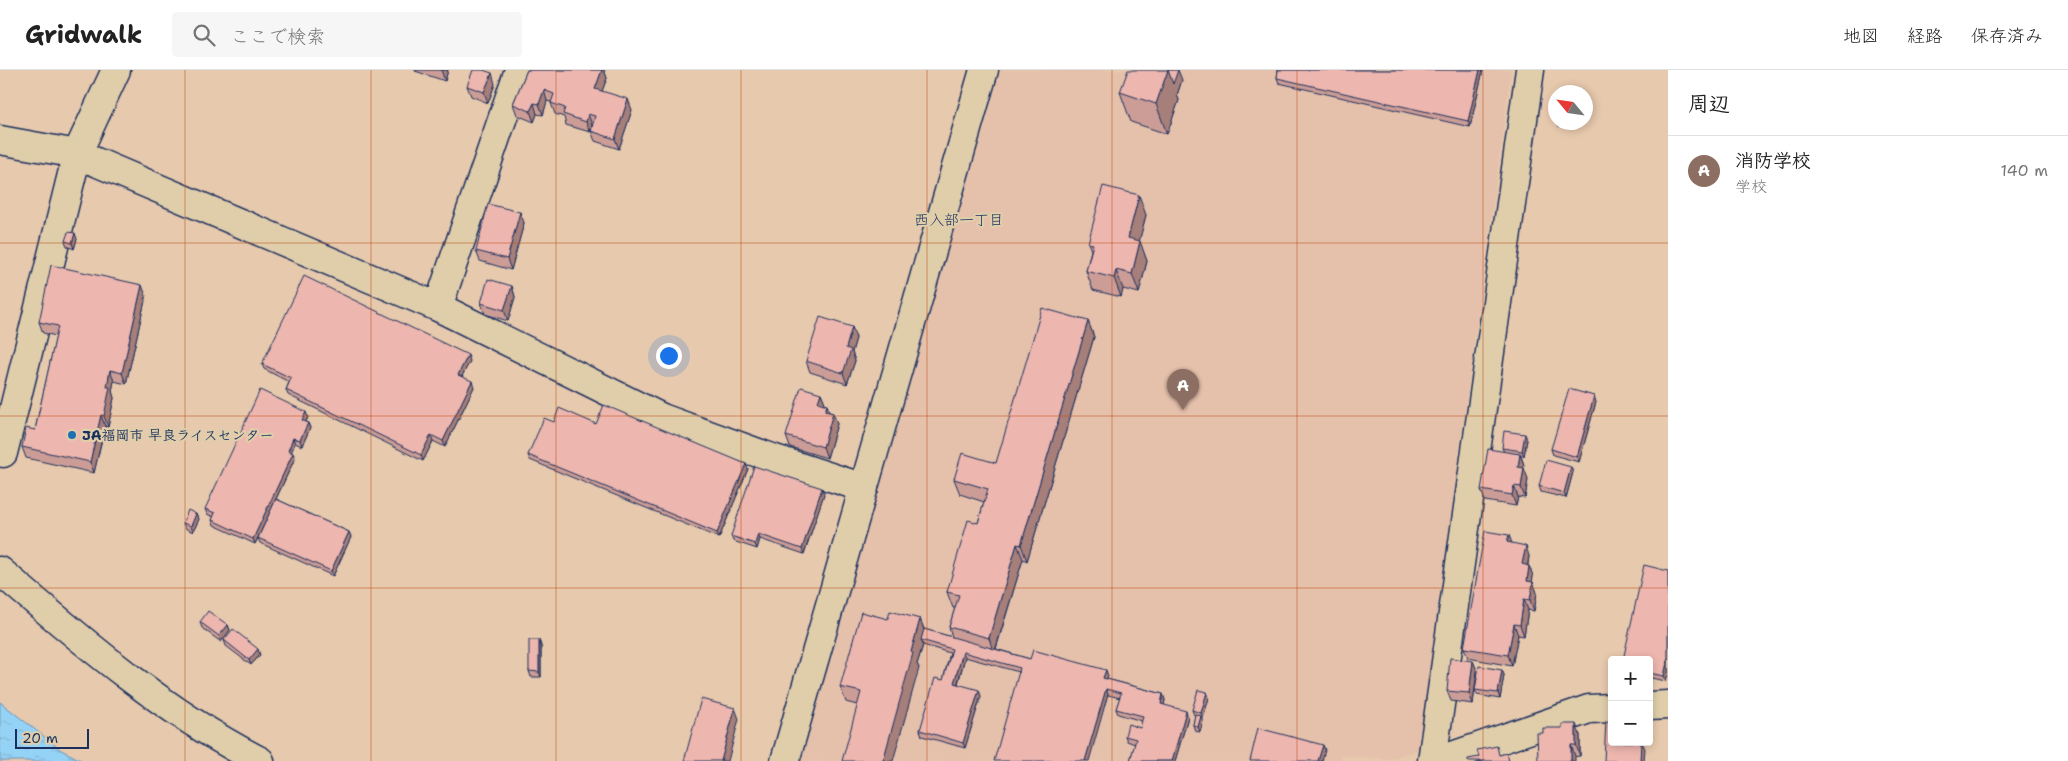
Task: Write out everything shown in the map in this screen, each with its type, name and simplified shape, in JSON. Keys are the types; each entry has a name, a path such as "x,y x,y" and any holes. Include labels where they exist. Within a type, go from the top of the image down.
{"street":[{"path":"4,453 76,154 116,70"},
{"path":"438,307 519,70"},
{"path":"785,761 984,70"},
{"path":"1432,761 1530,70"},
{"path":"0,140 76,154 438,307 662,418 772,458 864,488"},
{"path":"0,571 92,650 174,710 260,761"},
{"path":"1653,706 1668,705"},
{"path":"1438,761 1589,709 1608,708"}],"shaded area":[{"path":"1001,70 1511,70 1419,749 1390,759 1341,755 1340,761 798,761"}],"water":[{"path":"0,702 61,750 83,761 0,761"}],"building":[{"path":"473,70 483,70 492,73 484,92 467,86"},
{"path":"527,70 602,70 595,89 628,99 615,139 591,131 595,116 588,114 586,122 563,114 565,108 551,103 554,94 544,90 539,104 534,103 530,111 513,104"},
{"path":"1128,70 1168,70 1156,104 1120,92"},
{"path":"1168,70 1178,70 1173,84"},
{"path":"1278,70 1480,70 1468,121 1277,78"},
{"path":"1103,186 1139,195 1128,238 1140,241 1132,274 1116,270 1114,278 1086,271 1093,244 1088,243"},
{"path":"488,204 520,212 507,259 476,251"},
{"path":"68,232 75,233 72,243 65,241"},
{"path":"51,265 142,285 122,373 110,370 107,387 110,387 104,416 101,415 90,462 22,447 26,428 35,430 58,326 39,322"},
{"path":"304,276 468,355 458,375 472,381 443,441 431,435 421,455 286,390 291,378 262,364"},
{"path":"488,279 512,286 504,310 481,303"},
{"path":"1042,308 1088,321 1021,545 1017,544 989,638 949,627 959,595 947,592 968,520 978,523 988,489 954,479 962,453 996,463"},
{"path":"820,317 852,327 846,348 851,350 843,373 806,361"},
{"path":"801,387 821,393 818,402 827,405 825,411 833,413 823,447 786,436"},
{"path":"1569,389 1594,396 1577,457 1551,449"},
{"path":"260,390 306,412 302,420 308,423 300,440 293,438 288,451 293,453 253,539 212,520 215,513 205,509"},
{"path":"604,405 746,464 717,533 528,455 544,418 554,422 559,408 596,424"},
{"path":"1504,431 1525,434 1522,451 1502,448"},
{"path":"1488,449 1520,454 1518,467 1524,468 1521,487 1514,486 1512,495 1481,490"},
{"path":"1546,460 1571,467 1564,493 1539,486"},
{"path":"754,466 822,488 802,549 758,534 755,544 731,536"},
{"path":"276,499 349,532 331,571 258,538"},
{"path":"188,510 196,514 191,526 183,523"},
{"path":"1485,531 1509,535 1507,542 1526,546 1522,564 1529,566 1527,581 1533,582 1530,600 1524,599 1520,625 1514,624 1508,655 1464,648"},
{"path":"1644,565 1668,571 1668,658 1664,676 1653,674 1653,656 1624,656"},
{"path":"208,611 228,625 219,636 200,622"},
{"path":"890,611 920,619 911,652 913,653 883,761 842,761 861,692 840,687 861,612 888,619"},
{"path":"233,629 258,649 249,660 224,640"},
{"path":"924,629 1030,659 1033,650 1106,670 1103,678 1163,694 1161,704 1186,711 1172,761 1130,761 1136,739 1125,736 1128,724 1140,728 1143,716 1116,709 1121,693 1106,689 1085,761 994,761 1020,668 963,652 954,683 979,690 963,743 920,730 935,678 943,680 952,649 921,640"},
{"path":"529,640 539,640 539,672 529,671"},
{"path":"1450,658 1473,661 1469,693 1447,691"},
{"path":"1479,666 1502,670 1498,693 1475,690"},
{"path":"1198,690 1207,692 1201,713 1192,710"},
{"path":"701,699 735,708 721,761 684,761"},
{"path":"1195,714 1201,716 1198,727 1193,725"},
{"path":"1606,721 1608,721 1608,746 1641,746 1640,761 1604,761"},
{"path":"1562,724 1576,724 1576,745 1571,745 1571,761 1538,761 1537,733 1543,733 1543,728 1562,728"},
{"path":"1258,728 1323,745 1318,761 1250,761"},
{"path":"1497,746 1499,755 1507,753 1509,761 1468,761 1468,759 1479,757 1477,750"}],"place":[{"name":"消防学校","path":"1183,410"},
{"name":"JA福岡市 早良ライスセンター","path":"72,435"}],"district":[{"name":"西入部一丁目","path":"959,220"}]}
